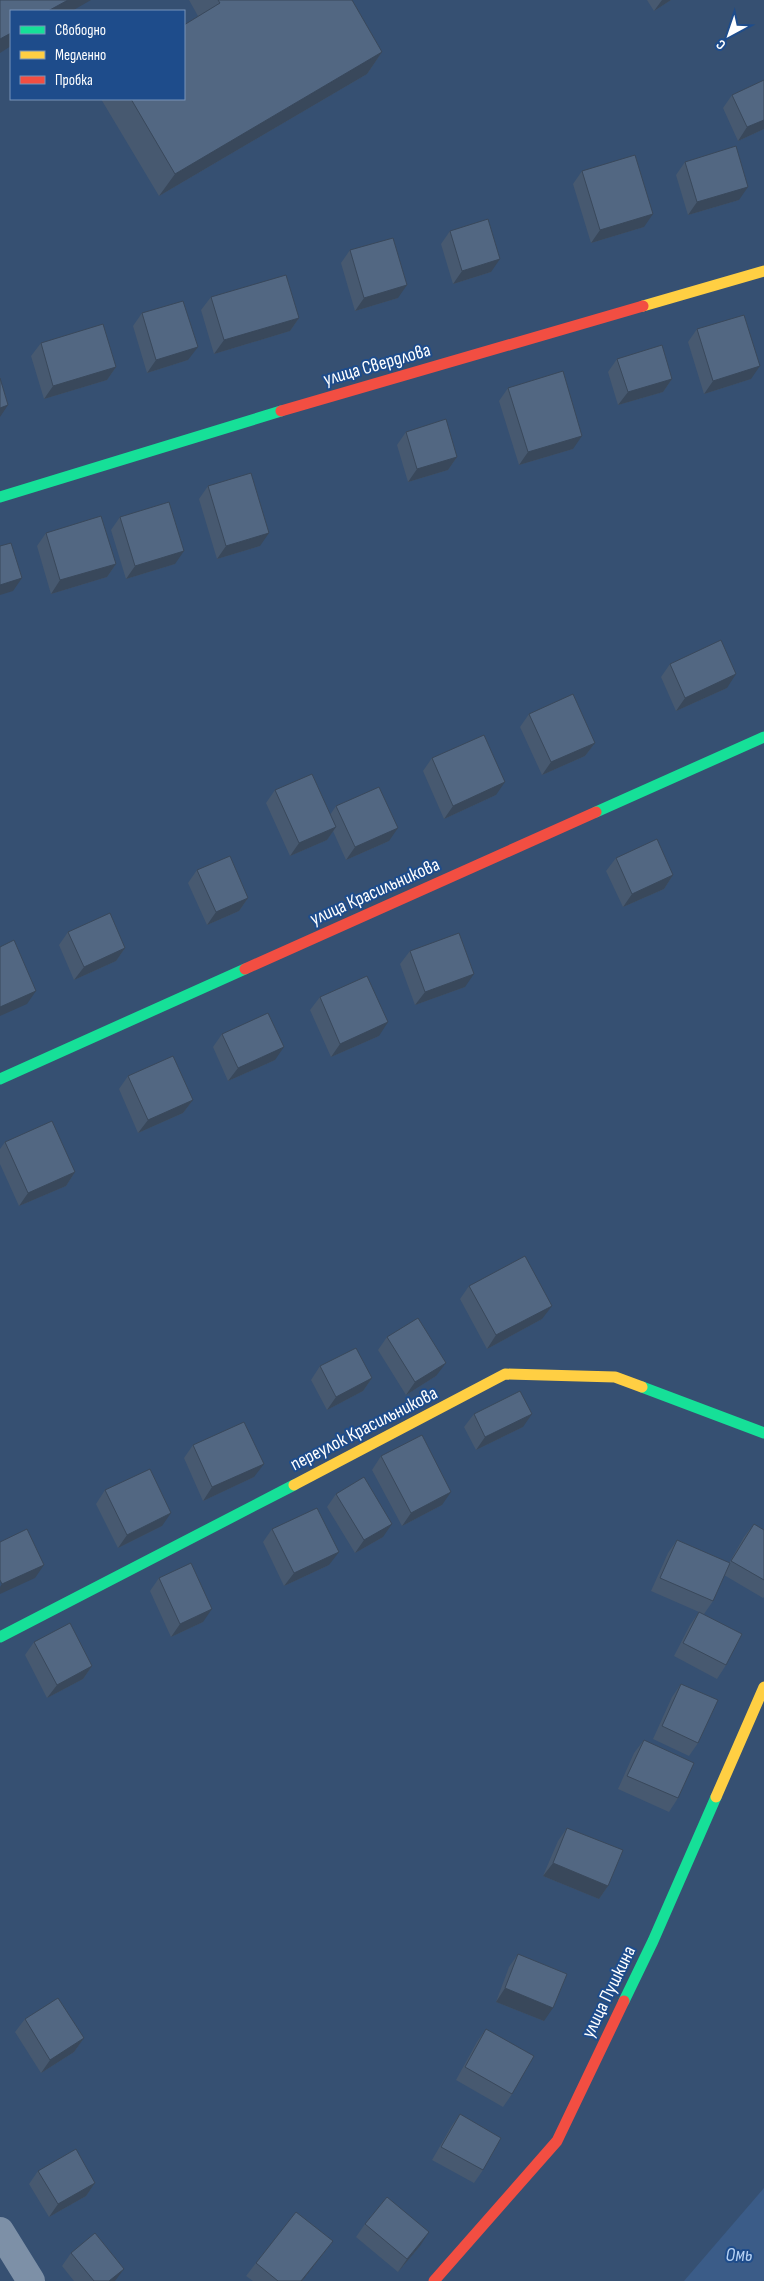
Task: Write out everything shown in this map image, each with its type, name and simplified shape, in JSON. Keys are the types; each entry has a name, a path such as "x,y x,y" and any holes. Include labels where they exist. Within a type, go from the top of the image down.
{"street":[{"name":"улица Свердлова","path":"0,497 195,436 764,271"},
{"name":"улица Красильникова","path":"0,1079 764,737"},
{"name":"переулок Красильникова","path":"0,1637 432,1414 505,1374 615,1377 764,1433"},
{"name":"улица Пушкина","path":"434,2281 557,2141 653,1941 764,1687"},
{"path":"0,2230 31,2281"}],"water":[{"name":"Омь","path":"764,2188 764,2281 684,2281"}],"building":[{"path":"0,0 68,0 50,10 10,10 10,34 0,39"},
{"path":"218,0 352,0 382,52 175,174 132,100 185,100 185,24 220,3"},
{"path":"764,80 764,120 747,127 732,95"},
{"path":"736,146 748,187 697,202 685,162"},
{"path":"635,155 653,214 600,230 582,171"},
{"path":"488,219 500,259 462,271 450,231"},
{"path":"393,238 407,285 364,298 350,250"},
{"path":"286,275 299,318 224,340 211,297"},
{"path":"183,301 198,347 156,360 142,313"},
{"path":"744,315 760,366 713,381 697,329"},
{"path":"103,324 116,367 53,386 41,343"},
{"path":"662,345 672,379 628,392 617,359"},
{"path":"563,371 582,436 528,452 508,388"},
{"path":"0,378 8,405 0,408"},
{"path":"446,419 457,457 417,469 406,432"},
{"path":"251,473 269,533 226,546 208,486"},
{"path":"169,502 184,551 135,566 120,517"},
{"path":"101,516 116,564 60,580 46,533"},
{"path":"11,543 22,578 0,585 0,546"},
{"path":"721,640 736,674 685,698 670,664"},
{"path":"573,694 595,743 551,762 529,714"},
{"path":"484,735 505,782 453,806 432,758"},
{"path":"312,774 336,827 299,843 275,790"},
{"path":"379,787 398,828 355,847 336,806"},
{"path":"657,839 673,875 632,894 616,858"},
{"path":"230,856 248,898 216,912 197,870"},
{"path":"110,913 125,948 84,967 68,932"},
{"path":"459,933 474,974 425,992 410,951"},
{"path":"14,940 36,991 0,1007 0,947"},
{"path":"367,976 388,1022 340,1044 320,997"},
{"path":"268,1013 284,1047 238,1068 222,1034"},
{"path":"173,1056 193,1100 148,1120 128,1076"},
{"path":"52,1121 75,1172 28,1193 5,1142"},
{"path":"525,1256 552,1306 496,1335 469,1286"},
{"path":"418,1318 446,1363 415,1382 387,1337"},
{"path":"356,1348 372,1378 336,1397 320,1366"},
{"path":"520,1391 532,1414 485,1437 474,1414"},
{"path":"244,1422 264,1464 212,1487 193,1445"},
{"path":"422,1435 451,1492 411,1513 381,1456"},
{"path":"150,1469 171,1513 127,1535 105,1490"},
{"path":"364,1477 392,1524 364,1540 336,1494"},
{"path":"317,1508 339,1552 294,1573 272,1529"},
{"path":"754,1524 764,1530 764,1580 731,1561"},
{"path":"27,1529 44,1565 2,1584 0,1580 0,1542"},
{"path":"677,1540 730,1563 713,1601 660,1578"},
{"path":"191,1563 212,1609 180,1624 159,1578"},
{"path":"699,1612 742,1634 726,1665 683,1643"},
{"path":"70,1623 92,1666 57,1685 34,1642"},
{"path":"681,1684 718,1700 698,1743 662,1726"},
{"path":"644,1740 694,1763 678,1798 627,1776"},
{"path":"567,1828 623,1850 608,1886 553,1863"},
{"path":"518,1954 567,1974 553,2008 505,1988"},
{"path":"58,1998 84,2038 50,2060 25,2019"},
{"path":"486,2029 534,2056 512,2094 465,2067"},
{"path":"460,2114 501,2138 483,2170 441,2147"},
{"path":"76,2149 95,2183 58,2204 38,2171"},
{"path":"387,2197 429,2232 407,2259 365,2224"},
{"path":"296,2212 333,2241 301,2281 278,2281 256,2263"},
{"path":"95,2233 124,2269 109,2281 94,2281 71,2253"}],"traffic: fast":[{"path":"0,497 281,411"},
{"path":"596,812 764,737"},
{"path":"0,1079 245,969"},
{"path":"642,1387 764,1433"},
{"path":"0,1637 294,1485"},
{"path":"624,2001 653,1941 716,1797"}],"traffic: slow":[{"path":"643,306 764,271"},
{"path":"294,1485 505,1374 615,1377 642,1387"},
{"path":"716,1797 764,1687"}],"traffic: jam":[{"path":"281,411 643,306"},
{"path":"245,969 596,812"},
{"path":"434,2281 557,2141 624,2001"}]}
